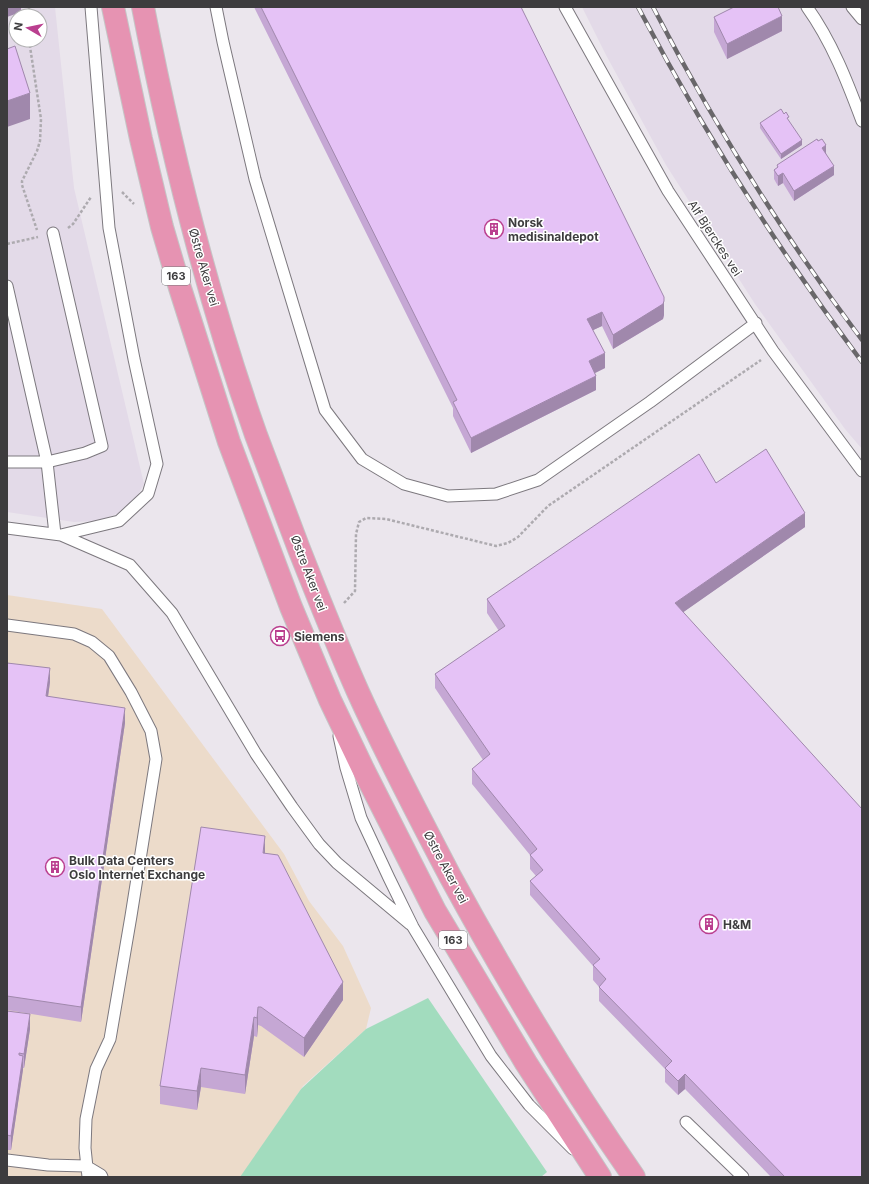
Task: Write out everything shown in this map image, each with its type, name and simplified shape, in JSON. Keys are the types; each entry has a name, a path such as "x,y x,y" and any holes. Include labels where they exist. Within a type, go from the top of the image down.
{"highway":[{"name":"163","path":"113,7 141,139 162,227 202,363 229,442 291,607 330,700 364,771 436,911 526,1063 597,1173"},
{"name":"Østre Aker vei","path":"143,7 153,62 173,147 226,344 256,435 322,607 358,692 384,748 420,820 464,902 550,1048 634,1177"}],"lane":[{"path":"58,535 119,521 148,494 157,464 134,359 109,228 90,7"},
{"path":"216,7 255,179 325,410 362,459 404,484 448,496 496,494 538,480 650,402 756,324"},
{"path":"807,7 820,25 842,70 862,121"},
{"path":"852,7 862,19"},
{"name":"Alf Bjerckes vei","path":"570,9 668,191 773,351 862,471"},
{"path":"7,462 47,462 85,453 102,446 53,233"},
{"path":"7,286 47,462 58,535"},
{"path":"7,528 58,535 130,566 172,613 256,754 319,844 337,863 413,927"},
{"path":"7,625 74,634 92,642 108,656 131,692 151,731 156,759 133,908 110,1039 96,1069 86,1119 85,1148 87,1172"},
{"path":"330,700 346,768 361,818 413,927 491,1056 529,1105 597,1173"},
{"path":"686,1122 744,1177"},
{"path":"7,1160 48,1165 101,1175 102,1177"}],"path":[{"path":"7,244 40,236 22,185 24,176 37,151 41,132 41,119 30,48"},
{"path":"119,188 139,209"},
{"path":"53,233 68,229 73,224 94,191"}],"shaded area":[{"path":"7,7 55,7 74,188 144,484 134,502 122,512 97,521 74,522 7,512"},
{"path":"582,7 862,7 862,449 845,429 755,304 666,165 606,55"},
{"path":"7,595 102,609 284,854 309,901 343,946 371,1008 366,1029 303,1086 241,1177 7,1177"}],"green space":[{"path":"428,998 547,1172 541,1177 240,1177 301,1089 366,1029"}],"building":[{"name":"Norsk medisinaldepot","path":"261,7 521,7 664,297 663,304 613,335 602,312 587,319 605,353 589,361 596,376 471,438 453,402 457,400"},
{"path":"734,7 778,7 782,16 727,44 714,17"},
{"path":"16,48 30,93 7,101 7,49"},
{"path":"781,109 784,114 786,112 789,117 787,118 802,140 781,154 760,123"},
{"path":"817,139 818,141 822,139 826,145 822,148 834,166 794,191 783,173 778,176 774,170 778,167 777,165"},
{"name":"H&M","path":"766,449 805,513 675,603 862,809 862,1177 785,1177 685,1074 678,1081 665,1068 672,1061 599,987 606,979 593,965 600,959 530,881 543,870 530,855 537,849 472,769 490,754 435,674 505,626 487,599 699,454 716,483"},
{"name":"Bulk Data Centers Oslo Internet Exchange","path":"7,663 50,668 46,696 125,708 81,1007 7,996"},
{"path":"201,827 265,836 263,853 278,855 343,982 304,1038 261,1007 258,1007 257,1018 254,1017 245,1075 201,1068 197,1091 160,1086"},
{"path":"7,1011 30,1014 24,1054 19,1053 19,1055 23,1056 11,1136 7,1135"}],"railway":[{"path":"638,7 715,145 800,276 862,362"},
{"path":"653,7 700,93 750,178 804,260 862,340"}],"place":[{"name":"Norsk medisinaldepot","path":"494,229"},
{"name":"Siemens","path":"280,636"},
{"name":"Bulk Data Centers Oslo Internet Exchange","path":"55,867"},
{"name":"H&M","path":"709,924"}]}
